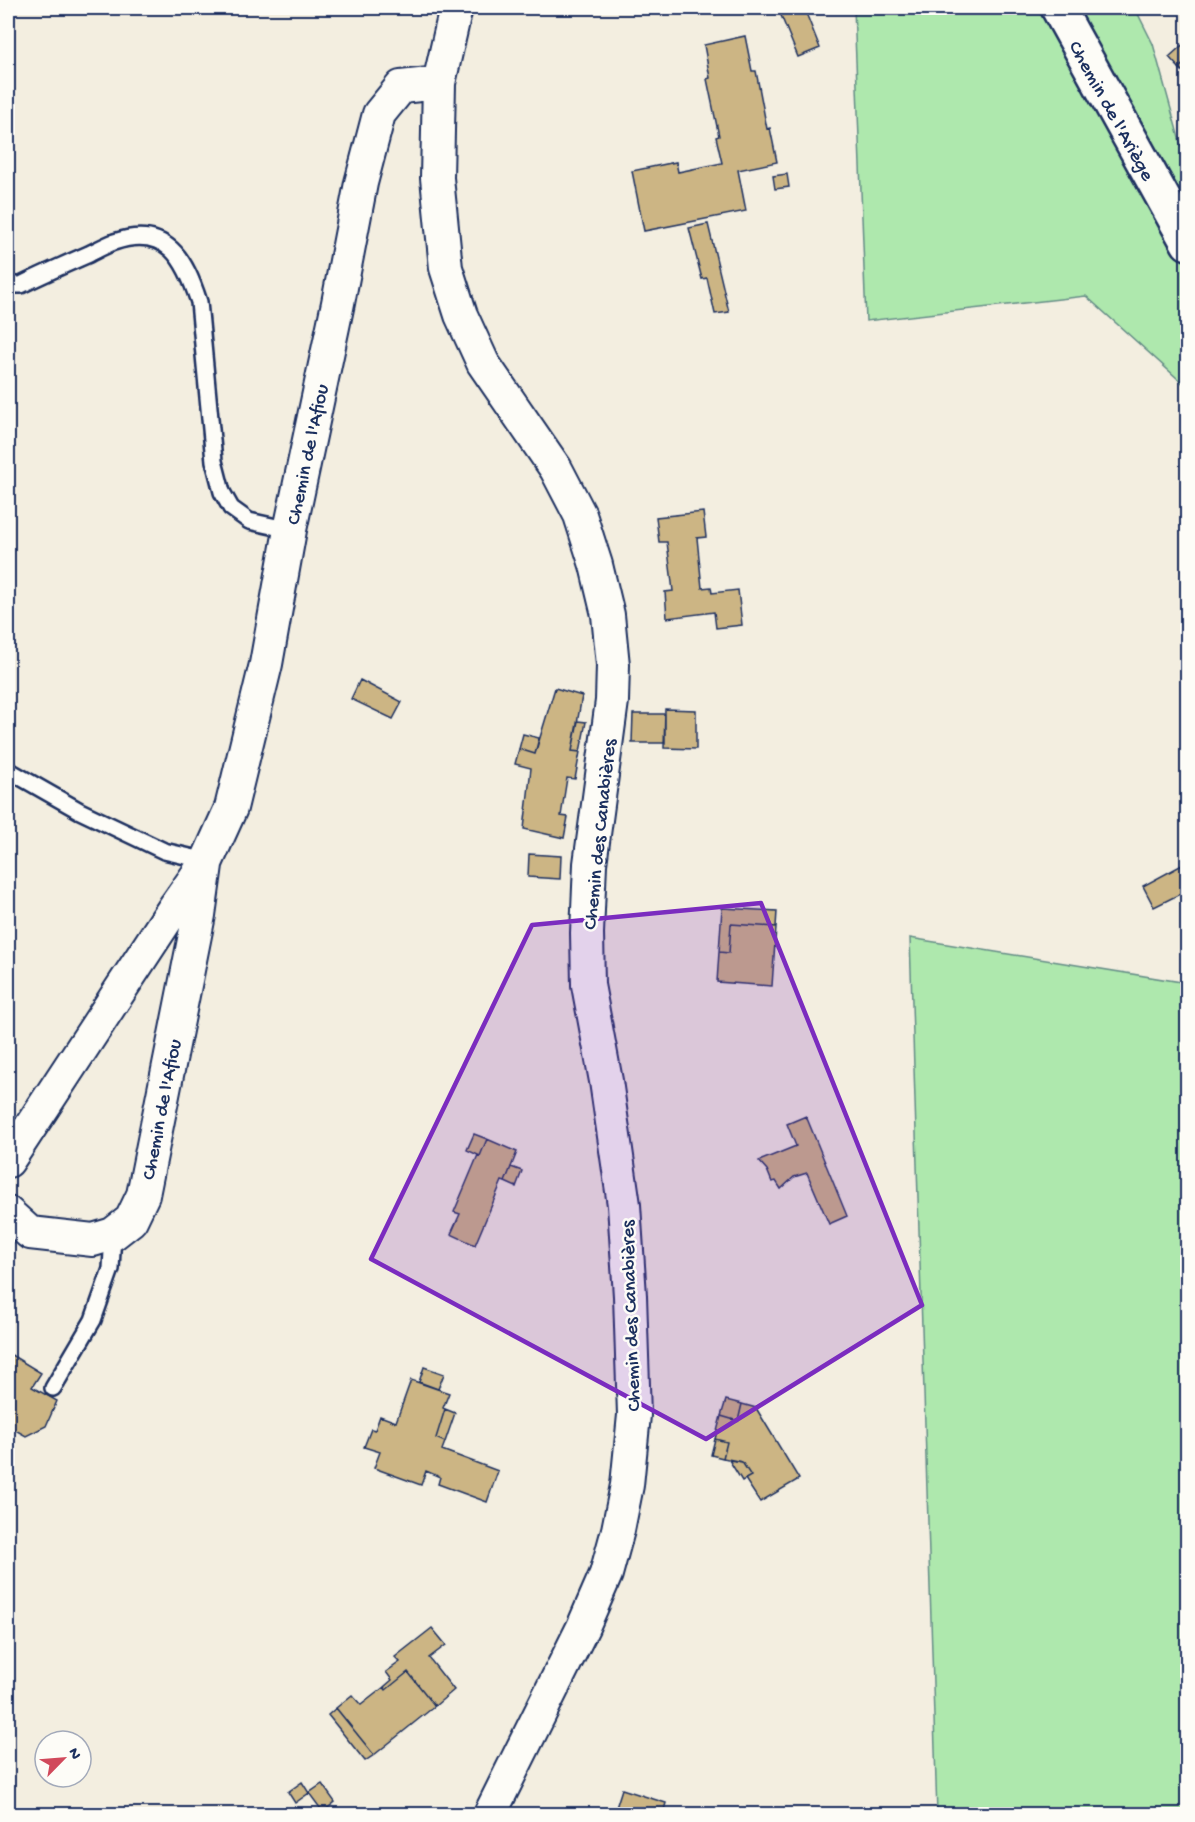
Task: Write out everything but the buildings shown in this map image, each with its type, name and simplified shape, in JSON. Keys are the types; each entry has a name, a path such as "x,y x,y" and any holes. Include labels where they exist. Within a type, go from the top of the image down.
{"street":[{"name":"Chemin des Canabières","path":"456,8 439,83 437,178 446,268 461,315 483,363 556,469 580,515 596,565 608,615 613,665 612,702 590,864 587,933 588,985 606,1081 622,1193 630,1296 634,1415 627,1485 606,1574 583,1627 490,1815"},
{"name":"Chemin de l'Ariège","path":"1058,8 1188,243"},
{"name":"Chemin de l'Afiou","path":"8,1161 176,904 207,861 231,808 266,664 290,530 361,183 379,114 401,87 439,83"},
{"name":"Chemin de l'Afiou","path":"113,1234 131,1220 143,1195 199,915 207,861"},
{"path":"8,1213 30,1233 93,1240 113,1234"}],"lane":[{"path":"8,285 21,285 115,242 151,238 166,245 179,258 191,278 199,302 214,461 222,492 231,508 249,521 290,530"},
{"path":"8,770 80,811 164,851 207,861"},
{"path":"53,1388 93,1320 111,1269 113,1234"}],"highlighted area":[{"path":"761,903 922,1305 706,1439 371,1259 532,925"}],"green space":[{"path":"854,8 1135,8 1153,44 1187,167 1187,387 1086,296 866,321"},
{"path":"910,938 1187,983 1187,1814 937,1814"}]}
